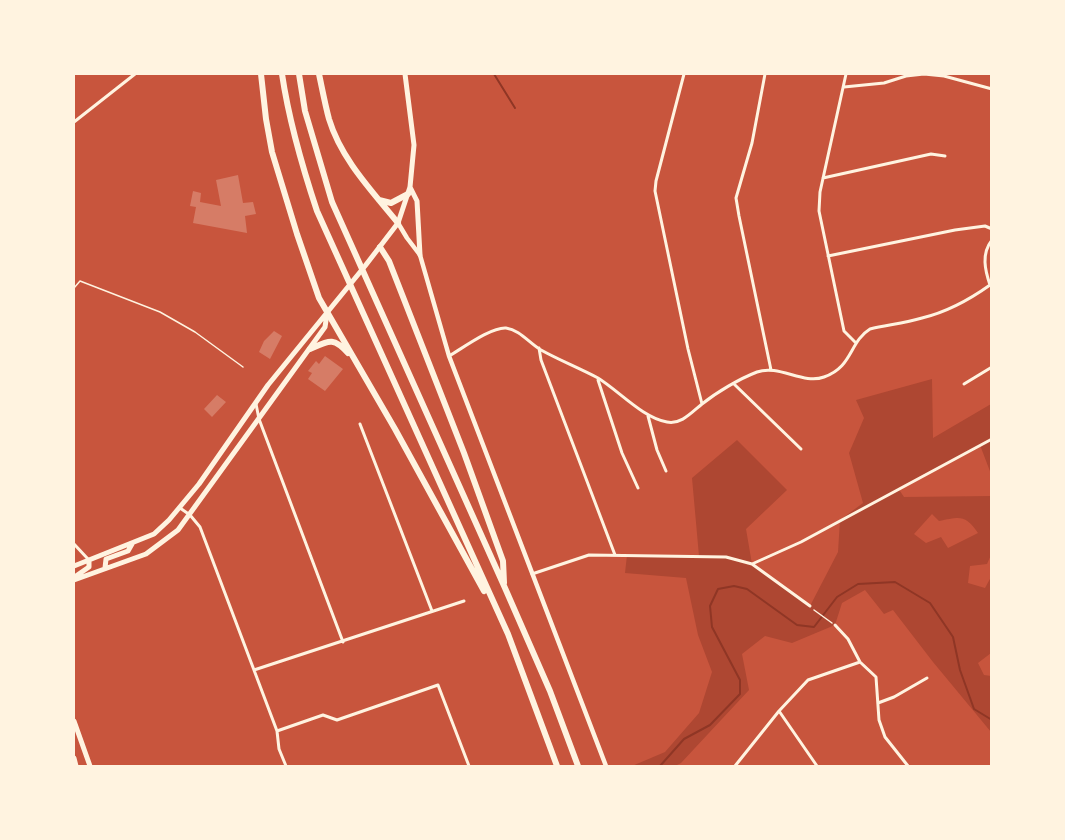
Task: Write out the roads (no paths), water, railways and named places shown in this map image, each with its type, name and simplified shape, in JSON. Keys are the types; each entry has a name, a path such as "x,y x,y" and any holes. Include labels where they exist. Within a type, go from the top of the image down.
{"highway":[{"path":"261,74 266,119 279,175 313,283 508,634"},
{"path":"282,74 289,116 317,212 508,634 557,766"},
{"path":"299,74 305,111 332,202 505,588 578,766"},
{"path":"319,74 329,120 343,150 398,223"},
{"path":"379,200 391,203 408,194"},
{"path":"380,247 389,261 464,453 502,561 505,588"},
{"path":"310,349 331,341 339,343 359,367"}],"main road":[{"path":"74,566 154,534 180,508 256,401 398,223 410,187 414,145 405,74"},
{"path":"410,187 417,201 420,255"},
{"path":"74,579 146,554 178,530 326,327 328,313"},
{"path":"105,568 106,559 128,551 132,544"},
{"path":"74,579 89,567 89,561"},
{"path":"74,721 90,766"},
{"path":"74,758 76,766"}],"street":[{"path":"74,122 135,74"},
{"path":"684,74 655,191 702,405"},
{"path":"765,74 752,143 736,198 771,370"},
{"path":"846,74 820,192 819,211 844,331 856,343"},
{"path":"843,87 867,85 924,74 944,76 992,89"},
{"path":"823,178 932,154 945,156"},
{"path":"398,223 420,255 449,356 606,766"},
{"path":"828,256 955,230 985,226 992,230"},
{"path":"449,356 493,330 506,328 519,333 538,348 597,378 648,414 668,423 682,420 734,384 759,371 771,370 807,378 823,378 838,370 849,359 856,343 870,329 924,318 969,300 991,286 985,269 985,254 992,240"},
{"path":"538,348 615,555"},
{"path":"964,384 992,367"},
{"path":"597,378 622,453 639,488"},
{"path":"734,384 801,449"},
{"path":"256,401 259,419 343,642"},
{"path":"648,414 657,450 666,471"},
{"path":"360,424 432,611"},
{"path":"752,564 801,542 992,439"},
{"path":"180,508 190,515 200,527 277,731 279,749 286,766"},
{"path":"74,544 89,561"},
{"path":"532,574 589,555 726,557 752,564 810,606"},
{"path":"254,670 464,601"},
{"path":"835,626 848,639 860,662 876,677 879,720 885,737 908,766"},
{"path":"735,766 779,711 808,680 860,662"},
{"path":"878,703 894,697 927,678"},
{"path":"277,731 323,715 337,720 438,686 469,766"},
{"path":"779,711 817,766"}],"lane":[{"path":"74,288 80,281 160,312 195,332 243,367"}],"waterway":[{"path":"494,74 515,108"},
{"path":"660,766 684,739 710,725 740,694 740,680 712,627 710,606 718,589 734,586 747,589 797,625 814,627 837,597 858,584 895,582 930,603 953,637 960,670 974,709 992,720"}]}
